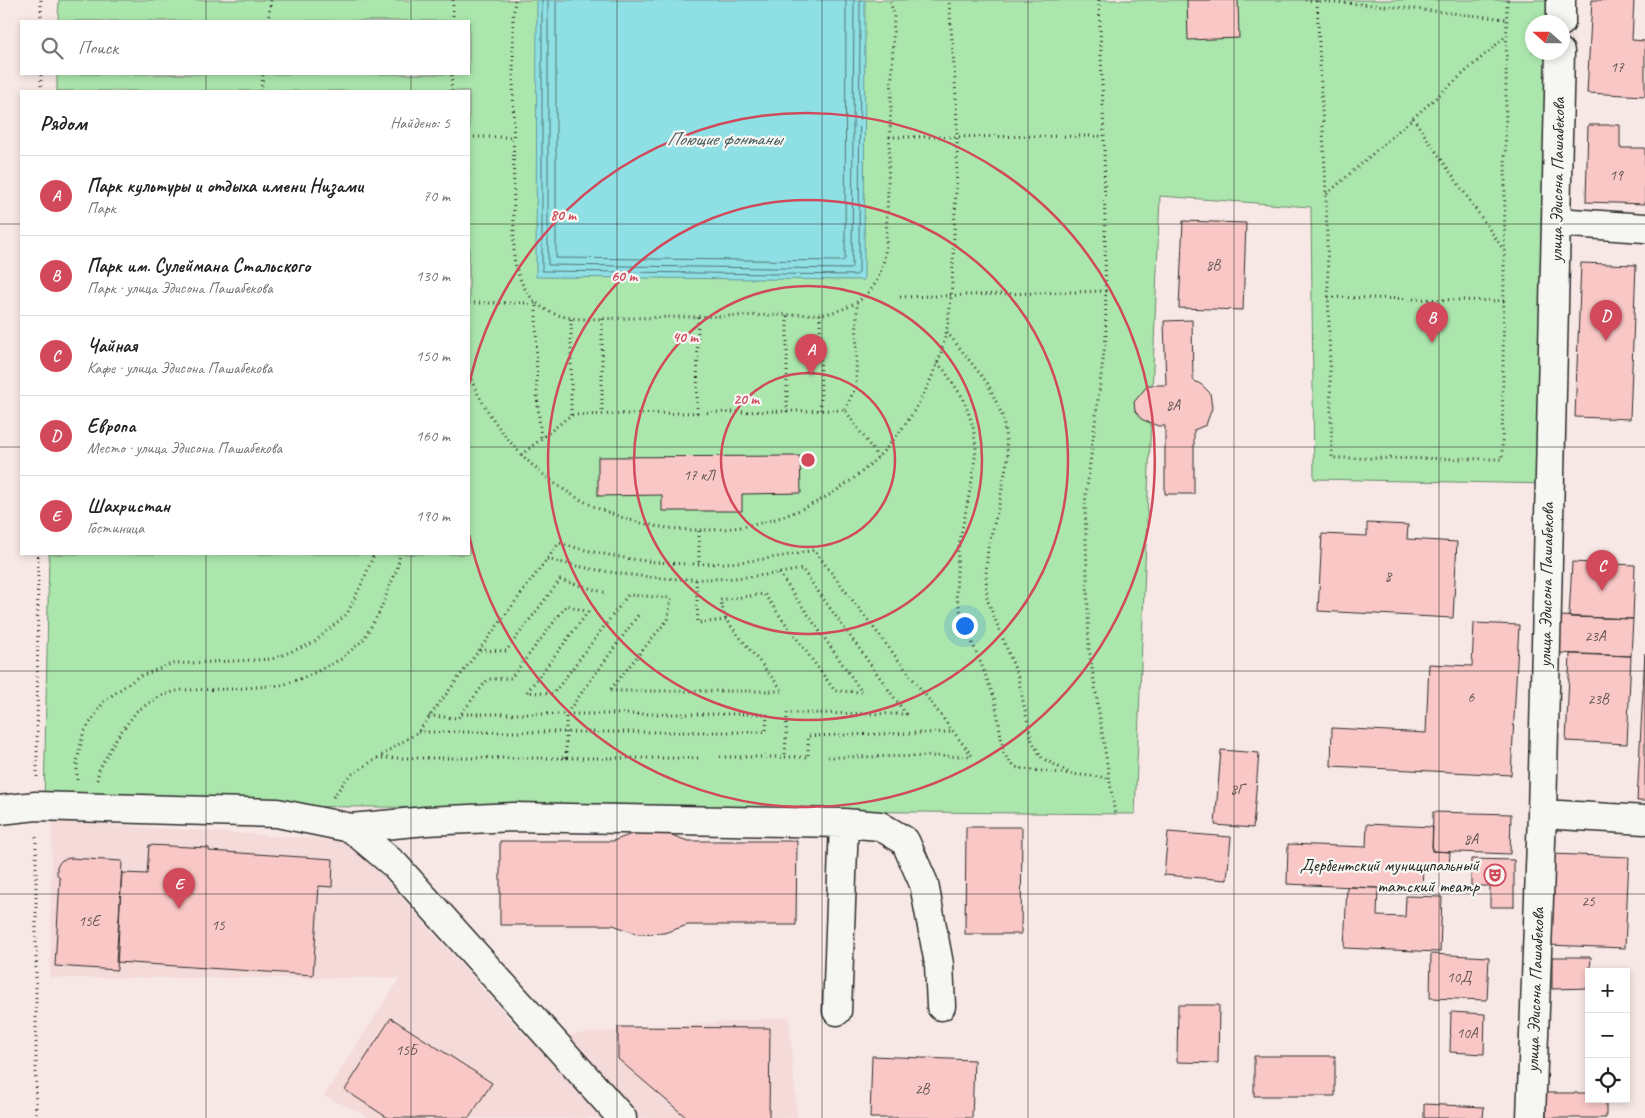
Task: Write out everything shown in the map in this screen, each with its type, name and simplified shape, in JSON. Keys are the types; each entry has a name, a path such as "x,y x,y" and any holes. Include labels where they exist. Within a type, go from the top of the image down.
{"street":[{"path":"1560,15 1561,0"},
{"name":"улица Эдисона Пашабекова","path":"1531,1118 1542,814 1548,484 1560,60"},
{"path":"1556,222 1645,228"},
{"path":"0,810 36,806 278,813 351,828 426,821 514,817 844,823 880,826 905,840 924,884 939,964 941,1006"},
{"path":"1542,814 1645,820"},
{"path":"837,1011 844,823"},
{"path":"351,828 395,865 622,1118"}],"path":[{"path":"41,20 42,0"},
{"path":"268,20 270,0"},
{"path":"453,0 453,20"},
{"path":"515,0 513,20 514,258 518,275 525,291 536,303 551,313 572,319 820,314 842,311 857,303 870,292 880,278 885,261 894,16 890,0"},
{"path":"470,377 489,414 521,455 546,477 573,496 603,511 634,522 666,528 732,529 796,512 825,497 853,479 878,457 902,430 921,399 937,363 946,332 952,296 957,137 949,0"},
{"path":"1099,0 1104,136 1106,336 1085,503 1089,649 1115,814"},
{"path":"1305,0 1386,6 1507,19"},
{"path":"1386,0 1386,6"},
{"path":"1317,2 1326,194 1332,458 1502,459 1507,0"},
{"path":"1326,194 1507,35"},
{"path":"41,75 41,90"},
{"path":"261,90 263,75"},
{"path":"451,90 452,75"},
{"path":"1413,118 1504,251"},
{"path":"889,137 1104,136"},
{"path":"470,137 513,137"},
{"path":"900,297 1106,290"},
{"path":"1328,297 1504,301"},
{"path":"470,303 536,303"},
{"path":"536,303 537,396 542,437"},
{"path":"845,410 856,386 857,303"},
{"path":"820,314 821,411"},
{"path":"787,315 787,412"},
{"path":"698,317 698,413"},
{"path":"571,415 572,319"},
{"path":"602,319 602,414"},
{"path":"946,332 988,384 1003,417 1008,456 999,505 988,548 986,574 988,599 1017,674 1032,741 1042,758 1071,774"},
{"path":"937,363 963,398 973,426 976,449 973,475 958,550 956,595 964,624 995,700 1004,755 1015,766 1024,770 1109,778"},
{"path":"521,455 571,415 845,410"},
{"path":"845,410 878,457"},
{"path":"699,530 699,565"},
{"path":"315,821 349,776 418,732 559,543 593,553 628,560 699,565 767,560 814,550 972,756 828,757"},
{"path":"84,808 77,762 83,734 104,701 138,677 171,664 272,659 313,643 347,614 374,555"},
{"path":"84,808 99,770 117,737 137,711 160,696 180,690 232,690 283,685 310,675 341,659 363,640 380,613 397,569 400,555"},
{"path":"548,559 606,572 666,579 733,578 802,569 906,714 787,713 785,757"},
{"path":"429,716 458,718 488,679 511,678 566,605 588,612 527,692 553,694 628,595 671,598 668,619 609,691 783,690 726,620 720,600 764,594 835,691 862,692 779,573"},
{"path":"480,650 506,651 560,580 607,592"},
{"path":"696,580 698,623 726,620"},
{"path":"566,758 566,714 639,614"},
{"path":"418,732 766,732 767,714 461,714"},
{"path":"720,757 808,757 808,736 954,732"},
{"path":"376,758 700,758"}],"shaded area":[{"path":"52,821 351,841 527,1038 789,1017 797,1118 371,1118 324,1096 400,978 50,978"}],"green space":[{"path":"59,0 1560,0 1560,15 1525,15 1525,60 1559,60 1548,484 1314,479 1311,207 1160,196 1135,814 44,804 49,555 470,555 470,90 57,90 57,75 470,75 470,20 58,20"}],"water":[{"name":"Поющие фонтаны","path":"537,0 865,0 864,280 536,277"}],"building":[{"path":"1187,0 1238,0 1239,38 1188,40"},
{"path":"1592,0 1634,0 1632,40 1645,41 1645,96 1587,93"},
{"path":"1588,125 1620,125 1620,148 1645,148 1645,204 1586,202"},
{"path":"1183,221 1246,223 1243,310 1179,308"},
{"path":"1581,263 1636,265 1630,419 1575,417"},
{"path":"1192,320 1193,380 1210,393 1212,408 1206,425 1194,430 1194,494 1165,494 1165,426 1158,426 1141,419 1135,411 1134,402 1148,385 1166,385 1164,321"},
{"path":"800,456 801,493 742,494 742,511 662,511 662,495 598,496 598,457"},
{"path":"1367,523 1408,525 1407,539 1457,542 1453,618 1318,611 1322,534 1367,536"},
{"path":"1572,562 1635,565 1633,619 1569,617"},
{"path":"1559,616 1633,619 1631,656 1557,653"},
{"path":"1474,623 1519,625 1511,775 1331,766 1332,728 1426,733 1429,664 1472,666"},
{"path":"1645,653 1645,801 1637,801"},
{"path":"1570,654 1631,656 1627,744 1566,741"},
{"path":"1221,750 1259,753 1253,828 1215,825"},
{"path":"1433,812 1511,814 1510,854 1432,851"},
{"path":"1367,824 1433,827 1432,851 1450,852 1449,867 1423,866 1422,890 1287,884 1288,844 1366,847"},
{"path":"966,827 1022,827 1021,934 965,934"},
{"path":"637,832 663,832 688,841 797,841 796,925 688,925 664,933 638,934 613,925 500,925 500,841 613,841"},
{"path":"1168,832 1231,837 1227,880 1164,875"},
{"path":"149,845 209,848 209,851 333,859 332,887 319,886 313,975 116,962 122,873 147,874"},
{"path":"1551,854 1629,857 1625,948 1548,945"},
{"path":"70,858 122,861 117,970 55,966 60,879 57,874 57,866 62,860"},
{"path":"1471,859 1514,860 1514,907 1490,907 1490,886 1471,886"},
{"path":"1347,887 1378,888 1377,916 1405,917 1406,896 1442,897 1440,952 1344,948"},
{"path":"1431,954 1489,957 1487,1000 1430,998"},
{"path":"1552,957 1591,957 1590,968 1585,968 1585,988 1552,989"},
{"path":"1178,1005 1219,1005 1218,1063 1177,1062"},
{"path":"1451,1012 1485,1014 1484,1054 1450,1052"},
{"path":"391,1018 492,1083 469,1118 388,1118 345,1090"},
{"path":"618,1027 770,1028 769,1118 687,1118 618,1059"},
{"path":"872,1056 974,1060 972,1118 870,1118"},
{"path":"1254,1056 1335,1056 1335,1096 1254,1096"},
{"path":"1546,1093 1585,1093 1585,1103 1606,1103 1606,1118 1546,1118"},
{"path":"1424,1104 1484,1107 1483,1118 1424,1118"}],"place":[{"name":"Европа","path":"1606,341"},
{"name":"Парк им. Сулеймана Стальского","path":"1432,343"},
{"name":"Парк культуры и отдыха имени Низами","path":"811,375"},
{"name":"Чайная","path":"1602,591"},
{"name":"Дербентский муниципальный татский театр","path":"1495,875"},
{"name":"Шахристан","path":"179,909"}]}
